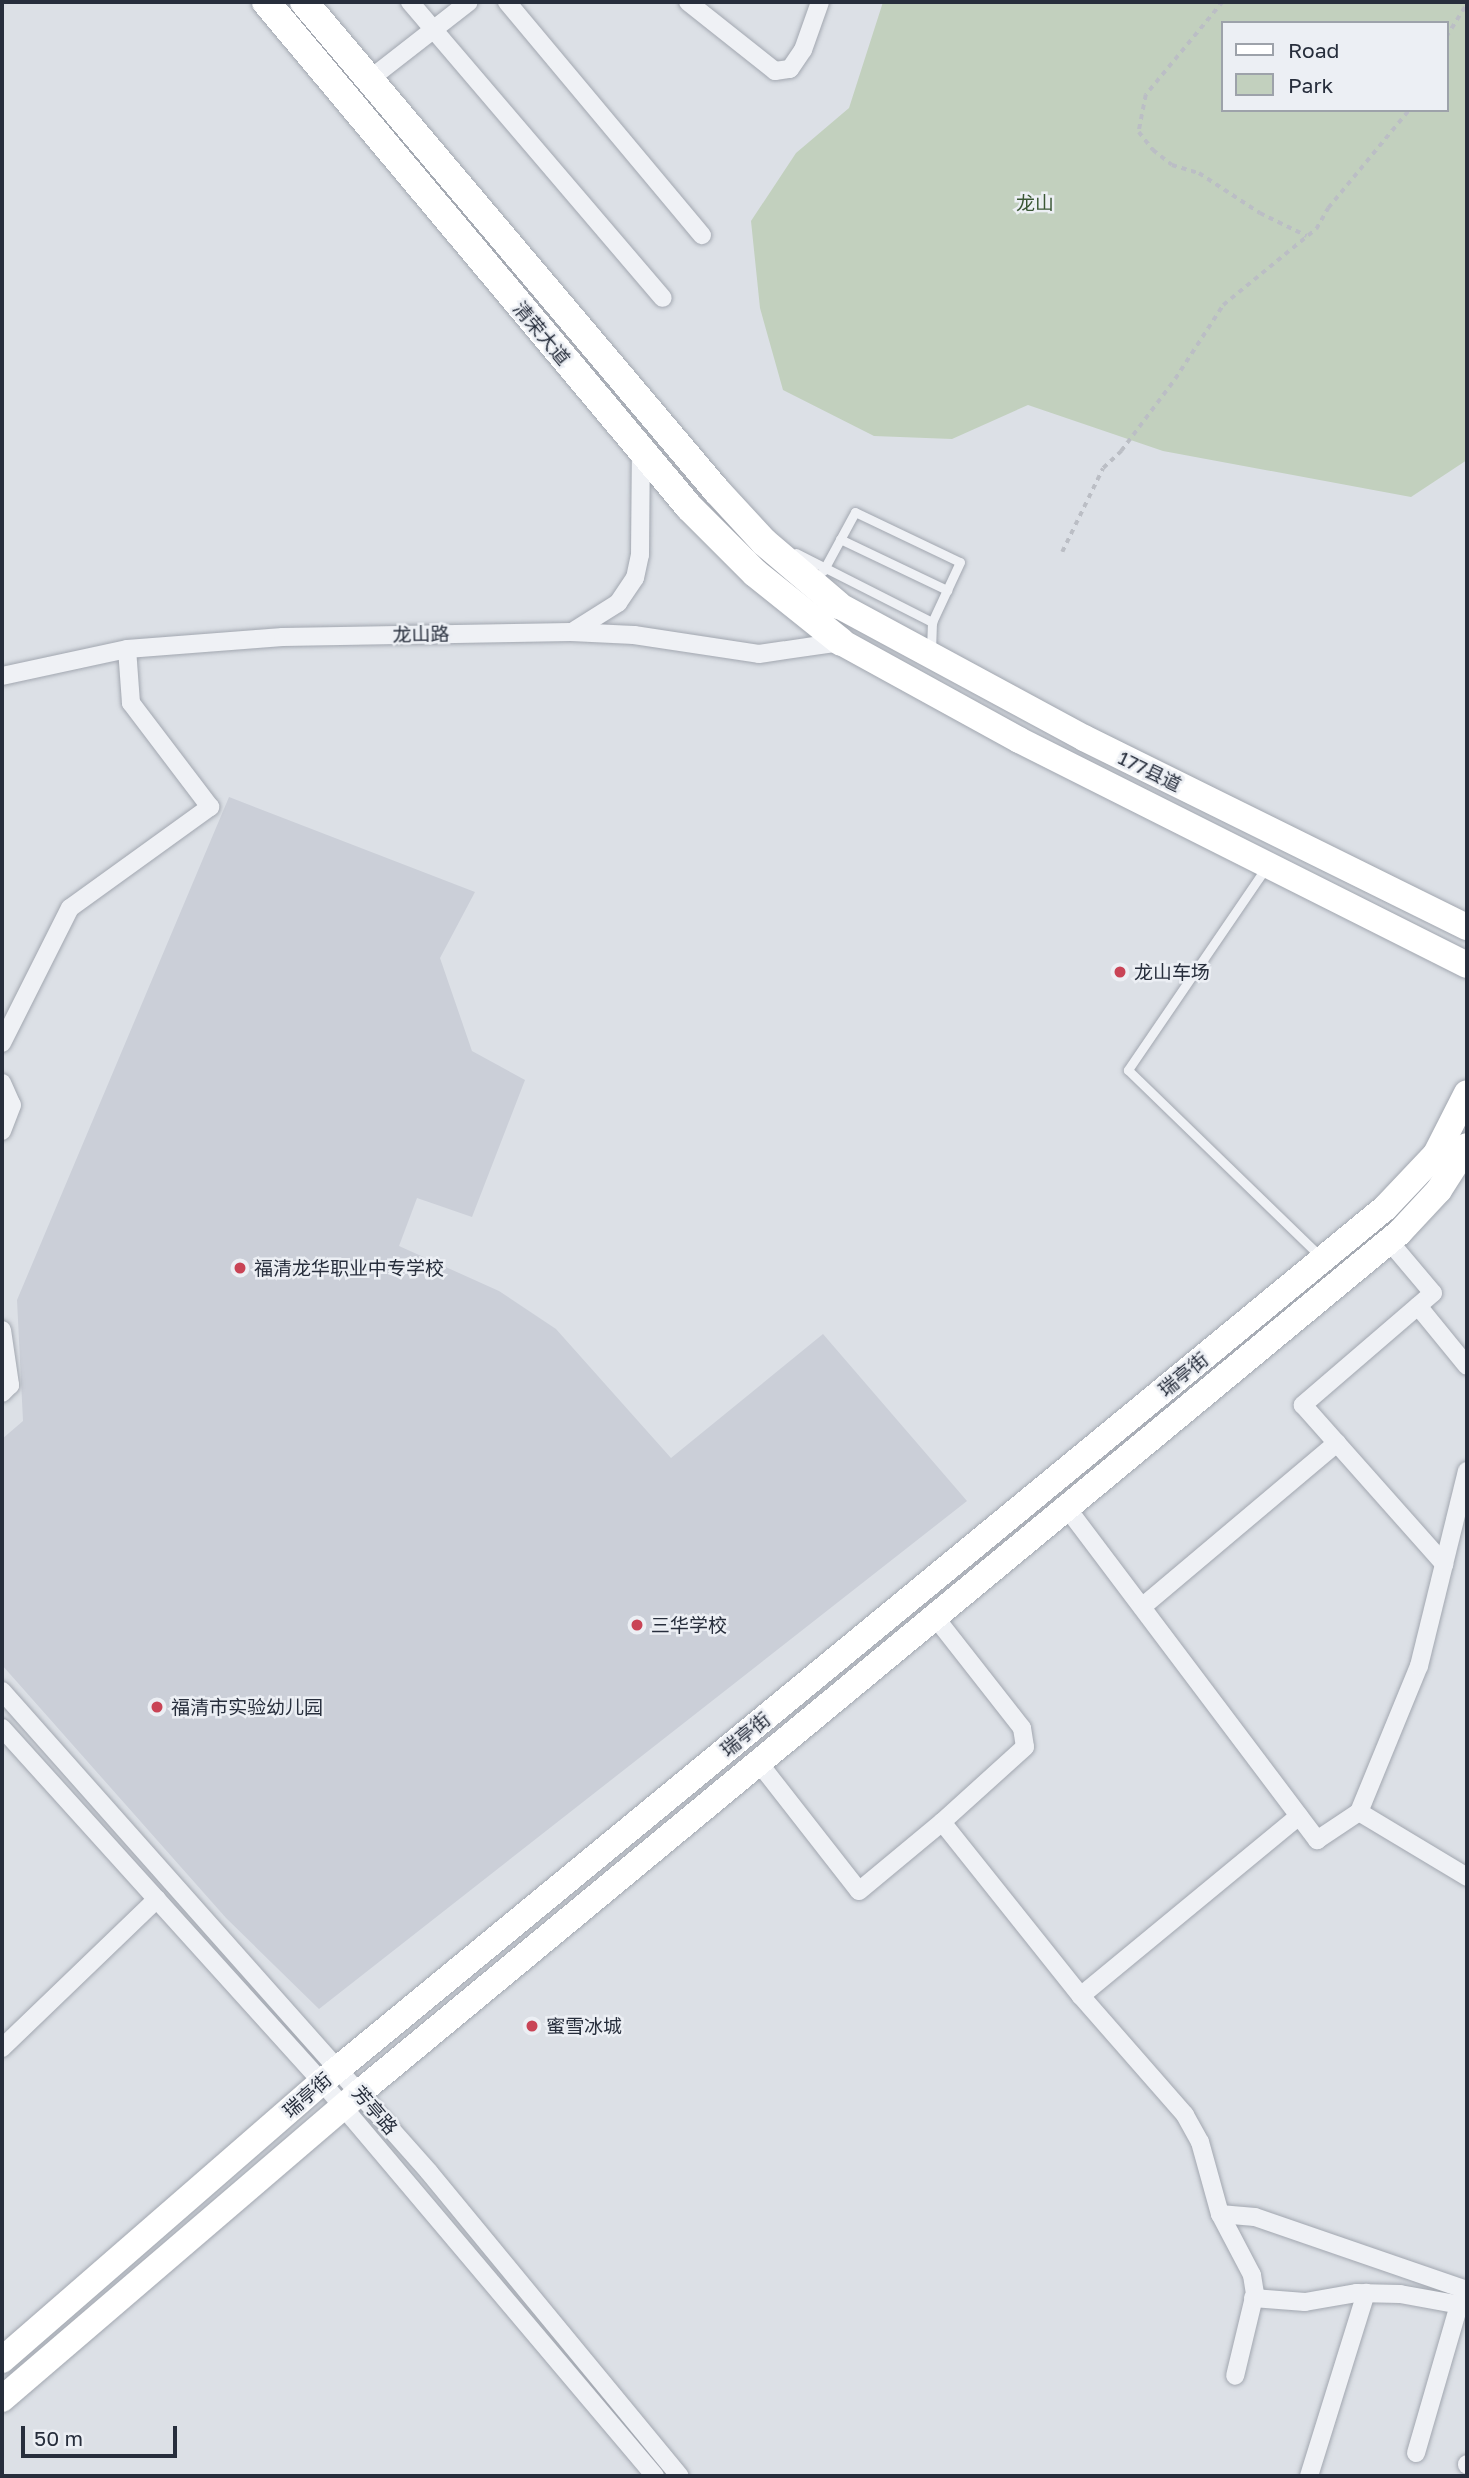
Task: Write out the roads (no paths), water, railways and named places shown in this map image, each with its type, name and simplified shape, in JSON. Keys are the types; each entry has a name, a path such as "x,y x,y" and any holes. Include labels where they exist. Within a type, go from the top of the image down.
{"main road":[{"name":"清荣大道","path":"266,2 689,507 755,573 841,642"},
{"name":"清荣大道","path":"304,2 764,542 838,605"},
{"name":"177县道","path":"838,605 1084,738 1467,927"},
{"name":"177县道","path":"841,642 1019,740 1467,965"},
{"name":"瑞亭街","path":"2,2360 330,2075 1385,1208 1436,1154 1467,1093"},
{"name":"瑞亭街","path":"2,2399 351,2100 1389,1241 1439,1190 1467,1146"}],"street":[{"path":"410,2 663,298"},
{"path":"370,79 469,2"},
{"path":"507,2 702,235"},
{"path":"688,2 775,71 790,69 803,50 820,2"},
{"path":"571,632 597,620 618,603 635,578 640,555 641,449"},
{"name":"龙山路","path":"2,676 127,649 283,636 571,632 634,635 758,654 841,642"},
{"path":"2,1043 70,908 210,807 131,703 127,649"},
{"path":"2,1083 12,1105 2,1131"},
{"path":"1389,1241 1433,1293 1303,1405 1444,1564"},
{"path":"1418,1306 1467,1366"},
{"path":"2,1330 10,1385 2,1393"},
{"path":"1142,1607 1337,1443"},
{"path":"1067,1508 1317,1840 1359,1812 1419,1666 1467,1471"},
{"path":"759,1763 859,1891 1026,1747 1023,1728 935,1617"},
{"name":"芳亭路","path":"2,1691 351,2100 655,2476"},
{"name":"芳亭路","path":"2,1728 157,1899 330,2075"},
{"path":"1359,1812 1467,1877"},
{"path":"1081,1996 1299,1816"},
{"path":"942,1822 1081,1996 1185,2115 1199,2142 1220,2214 1252,2275 1254,2298 1235,2376"},
{"path":"2,2048 157,1899"},
{"name":"芳亭路","path":"351,2100 681,2476"},
{"path":"1220,2214 1255,2217 1465,2300"},
{"path":"1254,2298 1305,2302 1366,2293 1465,2300"},
{"path":"1309,2476 1366,2293"},
{"path":"1416,2453 1465,2300"}],"lane":[{"path":"823,571 855,512 960,562 932,622 930,656"},
{"path":"841,539 947,590"},
{"path":"764,542 798,554 823,571 932,622"},
{"path":"1268,865 1128,1070 1323,1259"}],"place":[{"name":"龙山车场","path":"1120,972"},
{"name":"福清龙华职业中专学校","path":"240,1268"},
{"name":"三华学校","path":"637,1625"},
{"name":"福清市实验幼儿园","path":"157,1707"},
{"name":"蜜雪冰城","path":"532,2026"}],"park label":[{"name":"龙山","path":"1035,203"}]}
